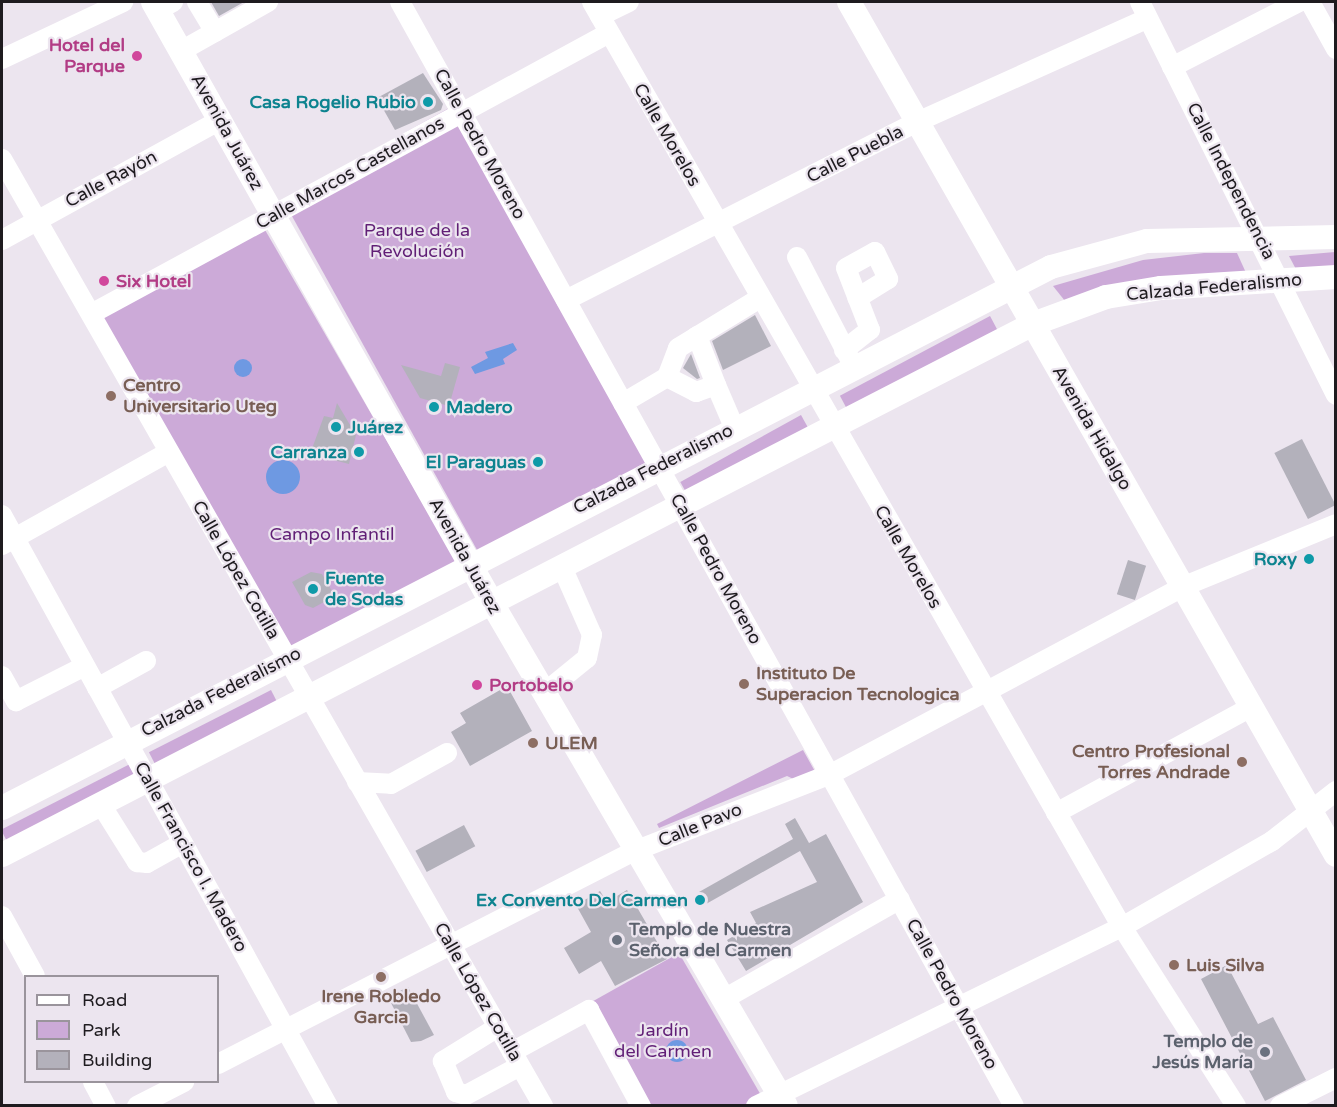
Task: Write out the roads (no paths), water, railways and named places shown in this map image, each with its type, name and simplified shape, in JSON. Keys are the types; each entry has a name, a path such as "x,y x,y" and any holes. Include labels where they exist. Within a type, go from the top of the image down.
{"main road":[{"name":"Avenida Hidalgo","path":"849,2 1335,855"},
{"name":"Avenida Juárez","path":"161,4 181,51 469,563 783,1100"},
{"name":"Calzada Federalismo","path":"2,808 126,741 811,388 849,358 1011,286 1091,254 1147,241 1335,237"},
{"name":"Calzada Federalismo","path":"2,855 308,696 493,605 679,503 1033,324 1106,297 1171,287 1335,277"}],"street":[{"path":"2,59 123,2"},
{"path":"197,2 215,32"},
{"path":"181,51 268,2"},
{"name":"Calle Pedro Moreno","path":"400,2 1014,1106"},
{"name":"Calle Marcos Castellanos","path":"91,314 462,112 600,17 629,2"},
{"path":"1172,67 1299,2"},
{"path":"1310,2 1335,49"},
{"name":"Calle Puebla","path":"566,300 1144,10"},
{"name":"Calle Independencia","path":"1144,10 1262,239 1335,395"},
{"name":"Calle Morelos","path":"600,17 833,427 1122,927 1236,1106"},
{"name":"Calle Rayón","path":"2,240 220,120"},
{"name":"Calle López Cotilla","path":"2,159 543,1106"},
{"path":"796,257 849,358 869,335 858,298"},
{"path":"623,403 667,377 674,353 697,336 760,298"},
{"path":"697,336 734,427"},
{"path":"667,377 696,392 716,385"},
{"path":"8,541 169,452"},
{"name":"Calle Francisco I. Madero","path":"2,515 8,541 85,666 328,1106"},
{"name":"Calle Pavo","path":"219,1063 637,850 831,774 1182,587 1335,524"},
{"path":"544,693 587,658 592,635 562,567"},
{"path":"97,688 146,661"},
{"path":"2,676 16,701 85,666"},
{"path":"1056,813 1251,707"},
{"path":"357,782 391,784 447,753"},
{"path":"756,1106 783,1100 1122,927 1272,841 1335,791"},
{"path":"100,803 136,862 147,862 183,843"},
{"path":"724,999 900,899"},
{"path":"2,916 34,975"},
{"path":"498,1027 446,1059 443,1068 462,1096 491,1083 516,1059 589,1010 640,1106"},
{"path":"1280,1106 1335,1078"},
{"path":"94,1083 106,1106"},
{"path":"137,1106 182,1083"}],"water":[{"path":"513,343 517,350 503,359 505,364 475,374 471,367 488,358 485,352"},
{"path":"243,359 249,362 252,368 249,374 243,377 237,374 234,368 237,362"},
{"path":"283,460 295,465 300,477 295,489 283,494 271,489 266,477 271,465"},
{"path":"673,1040 681,1040 688,1047 688,1055 681,1062 673,1062 666,1055 666,1047"}],"place":[{"name":"Hotel del Parque","path":"137,56"},
{"name":"Casa Rogelio Rubio","path":"428,102"},
{"name":"Six Hotel","path":"104,281"},
{"name":"Centro Universitario Uteg","path":"111,396"},
{"name":"Madero","path":"434,407"},
{"name":"Juárez","path":"336,427"},
{"name":"Carranza","path":"359,452"},
{"name":"El Paraguas","path":"538,462"},
{"name":"Roxy","path":"1309,559"},
{"name":"Fuente de Sodas","path":"313,589"},
{"name":"Instituto De Superacion Tecnologica","path":"744,684"},
{"name":"Portobelo","path":"477,685"},
{"name":"ULEM","path":"533,743"},
{"name":"Centro Profesional Torres Andrade","path":"1242,762"},
{"name":"Ex Convento Del Carmen","path":"700,900"},
{"name":"Templo de Nuestra Señora del Carmen","path":"617,940"},
{"name":"Luis Silva","path":"1174,965"},
{"name":"Irene Robledo Garcia","path":"381,977"},
{"name":"Templo de Jesús María","path":"1265,1052"}],"park label":[{"name":"Parque de la Revolución","path":"417,241"},
{"name":"Campo Infantil","path":"332,534"},
{"name":"Jardín del Carmen","path":"663,1041"}]}
